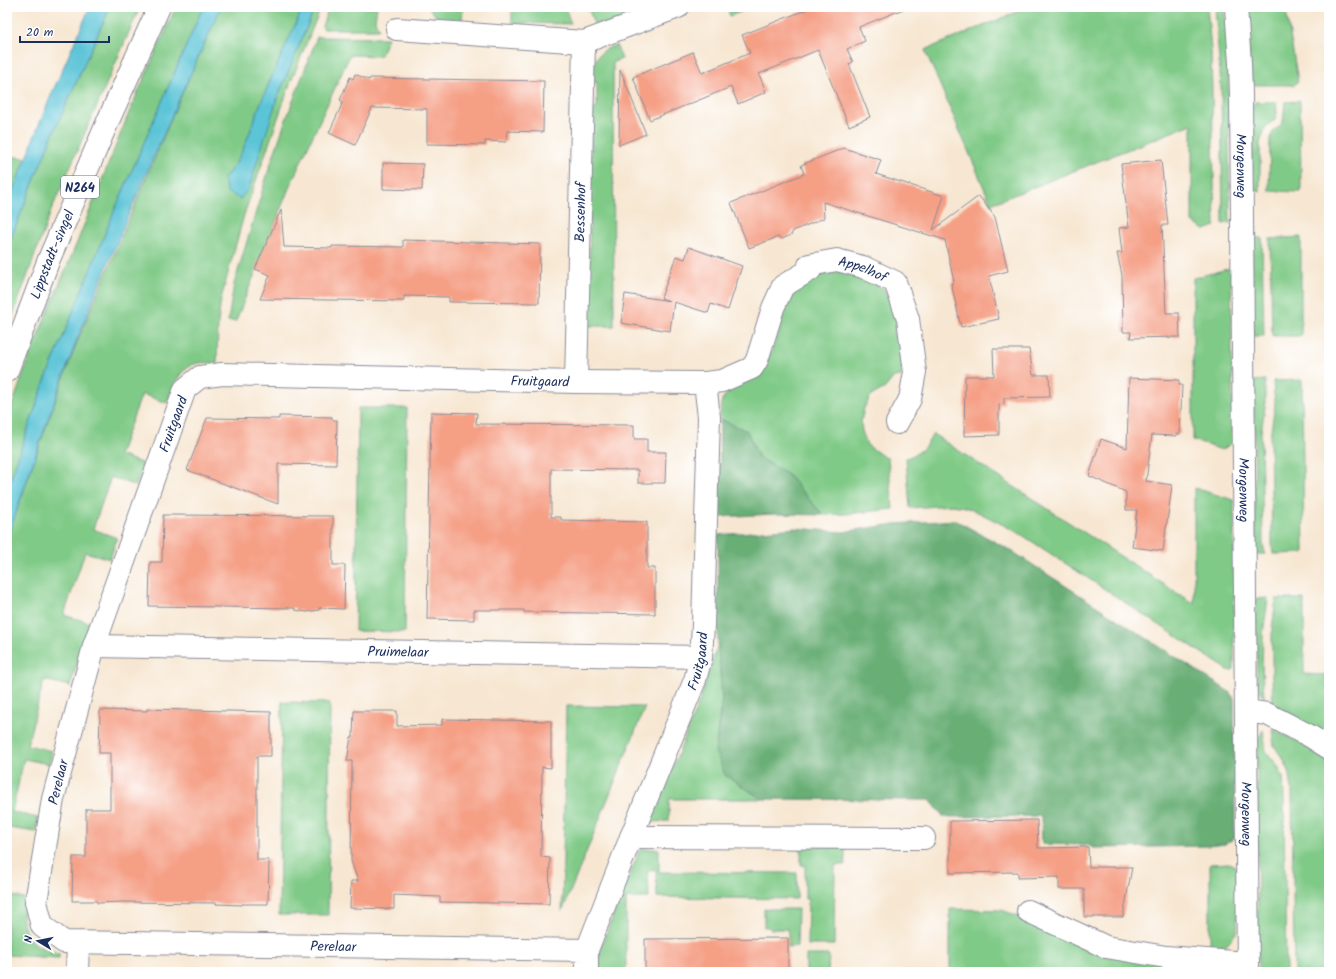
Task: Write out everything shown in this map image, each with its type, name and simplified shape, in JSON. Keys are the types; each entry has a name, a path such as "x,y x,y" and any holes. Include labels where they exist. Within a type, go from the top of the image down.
{"street":[{"name":"Lippstadt-singel","path":"7,371 49,259 159,7"},
{"path":"397,29 584,42 678,7"},
{"name":"Morgenweg","path":"1236,7 1241,87 1248,968"},
{"name":"Bessenhof","path":"576,382 584,42"},
{"name":"Appelhof","path":"705,383 722,381 752,368 757,360 773,308 783,286 810,270 809,265 837,260 863,267 895,282 908,319 915,372 910,400 897,424"},
{"name":"Fruitgaard","path":"94,646 185,389 200,377 222,374 576,382 705,383 709,417 704,610 701,657 695,680 631,837 588,950 587,972"},
{"name":"Pruimelaar","path":"94,646 701,657"},
{"name":"Perelaar","path":"94,646 53,799 36,902 42,926 64,942 588,950"},
{"path":"1246,711 1267,714 1310,736 1329,748"},
{"path":"631,837 924,838"},
{"path":"1028,911 1106,946 1166,957 1248,968"},
{"path":"77,972 78,943"}],"green space":[{"path":"110,7 140,7 51,211 7,332 7,248 51,138"},
{"path":"176,7 203,7 113,214 43,386 7,489 7,420 32,349 76,245 130,110"},
{"path":"221,7 303,7 256,114 241,153 231,171 224,178 227,192 277,99 315,7 321,7 290,84 244,215 221,299 218,323 217,364 197,363 189,366 183,371 174,385 167,403 142,394 119,455 144,464 136,486 111,477 93,529 117,538 110,559 85,552 64,615 90,623 70,686 44,680 27,745 52,751 49,764 24,759 12,812 38,818 36,832 9,828 7,842 7,539 76,345 177,105"},
{"path":"329,7 377,7 375,20 379,29 324,29 322,26"},
{"path":"429,7 463,8 462,22 443,20 435,15"},
{"path":"512,7 565,7 571,24 512,23 512,10 506,9"},
{"path":"588,7 630,7 624,10 626,19 612,23 594,24"},
{"path":"727,7 753,7 730,16"},
{"path":"1029,7 1207,7 1211,50 1215,226 1205,230 1192,222 1192,124 991,204 925,50"},
{"path":"1215,7 1224,7 1228,45 1230,223 1223,224 1221,87"},
{"path":"1244,7 1301,7 1286,11 1298,81 1294,85 1254,85 1252,82"},
{"path":"317,37 388,38 380,56 350,55 289,188 236,321 228,321 234,284 268,172"},
{"path":"616,45 622,59 613,62 614,326 588,326 592,108 597,108 597,82 592,82 596,59 603,51"},
{"path":"1300,101 1301,192 1269,191 1270,138 1273,132 1283,122 1285,102"},
{"path":"1255,102 1276,102 1277,113 1275,119 1265,129 1260,143 1260,192 1256,191 1252,187 1251,106"},
{"path":"7,156 27,158 7,204"},
{"path":"1301,237 1301,336 1272,336 1270,239"},
{"path":"1252,238 1262,238 1264,336 1253,336"},
{"path":"1231,268 1233,442 1222,450 1193,440 1193,278"},
{"path":"842,271 883,288 890,299 902,345 902,376 894,377 885,388 871,396 864,408 861,422 862,431 867,445 884,457 888,458 893,509 823,515 786,473 759,458 747,431 720,419 722,400 725,395 739,385 761,376 780,330 784,306 794,290 814,277"},
{"path":"1265,380 1265,407 1261,432 1263,543 1265,554 1255,554 1254,381"},
{"path":"1302,380 1304,553 1273,554 1270,437 1275,405 1273,381"},
{"path":"358,408 407,408 405,632 355,631"},
{"path":"720,419 747,431 759,458 786,473 823,515 775,514 719,517"},
{"path":"933,434 1194,604 1194,488 1234,500 1234,669 1231,671 1228,670 1019,533 980,513 965,507 952,505 910,508 906,458 922,449 928,443"},
{"path":"955,520 1010,550 1228,691 1234,698 1235,838 1225,844 1209,846 1093,848 1088,845 1042,844 1041,816 944,817 930,800 762,799 725,775 715,751 722,698 718,644 718,535 796,528 843,532 895,524"},
{"path":"1268,598 1263,635 1262,668 1264,698 1257,683 1256,599"},
{"path":"1276,599 1304,599 1304,674 1329,675 1329,740 1273,704 1272,628"},
{"path":"718,644 722,698 717,734 725,775 762,799 669,799 669,821 651,822 701,697"},
{"path":"282,702 330,703 328,915 279,915"},
{"path":"566,706 645,707 562,912"},
{"path":"1272,729 1329,757 1329,972 1294,972 1292,790 1289,771 1284,760 1274,746"},
{"path":"1263,730 1266,751 1279,768 1283,777 1286,972 1258,972 1257,754 1258,739"},
{"path":"801,846 845,847 845,865 835,865 834,945 807,945 808,899 805,899 805,865 801,865"},
{"path":"640,849 659,849 659,872 797,873 797,899 657,897 656,870 648,870 649,898 626,898 626,972 596,972 601,946"},
{"path":"1229,863 1237,867 1237,932 1225,946 1210,946 1210,864"},
{"path":"7,895 24,898 23,918 24,927 27,934 32,941 39,946 59,953 59,958 7,955"},
{"path":"764,909 798,909 797,946 788,947 788,929 770,929 769,927 764,927"},
{"path":"950,909 1002,910 1035,923 1210,971 1219,972 950,972"},
{"path":"806,955 829,955 828,972 806,972"}],"water":[{"path":"90,7 110,7 51,138 7,248 7,204 52,93"},
{"path":"203,7 221,7 146,175 92,302 57,393 7,539 7,489 43,386 113,214"},
{"path":"303,7 315,7 277,99 249,188 240,199 227,192 224,178 231,171 241,153 256,114"}],"building":[{"path":"813,7 906,8 859,27 865,41 847,49 853,62 849,64 870,117 849,126 818,50 759,74 766,92 738,104 731,87 650,120 633,77 693,52 702,73 750,53 742,35"},
{"path":"620,70 646,134 619,145"},
{"path":"355,74 369,80 370,78 544,81 543,132 507,131 506,142 485,141 485,145 427,144 427,109 372,108 355,145 329,133 343,102 340,100 350,77 353,79"},
{"path":"844,148 881,160 876,174 944,196 933,230 979,196 995,217 1008,271 989,276 999,319 961,327 951,283 954,282 945,240 823,202 824,218 793,231 791,235 782,239 778,237 749,248 731,203 804,174 801,165"},
{"path":"1161,160 1168,225 1162,225 1166,313 1179,313 1180,337 1130,338 1131,332 1123,332 1122,275 1117,253 1122,253 1119,228 1129,227 1121,164"},
{"path":"383,163 423,164 422,190 383,189"},
{"path":"281,210 284,247 403,247 403,240 540,244 539,303 449,302 449,297 404,296 404,301 260,299 270,275 255,269"},
{"path":"689,247 742,266 728,310 711,304 708,313 674,302 670,331 621,323 625,294 670,301 661,298 676,256 685,259"},
{"path":"993,349 1029,349 1033,375 1049,375 1050,397 1004,398 1004,404 999,405 999,435 964,436 965,376 994,376"},
{"path":"1129,378 1179,380 1179,385 1182,385 1180,434 1176,434 1177,436 1152,435 1146,481 1172,485 1163,551 1132,547 1137,510 1126,510 1126,492 1089,476 1101,439 1127,448"},
{"path":"431,412 477,413 476,424 634,425 634,439 647,439 647,452 666,452 665,483 638,483 638,470 551,469 551,517 561,517 561,520 647,522 647,568 655,568 655,614 474,610 474,620 427,619"},
{"path":"279,416 332,417 332,420 337,420 336,465 278,464 278,504 187,470 207,418 279,419"},
{"path":"163,515 333,516 333,565 345,565 344,609 319,608 319,610 307,612 295,610 295,608 149,606 150,562 162,562"},
{"path":"147,709 271,712 271,756 257,756 257,860 269,860 268,904 97,903 97,901 72,901 73,857 86,857 86,809 110,809 110,753 99,753 100,710 147,711"},
{"path":"354,711 397,711 397,726 442,725 442,719 551,721 551,768 542,767 541,857 550,858 549,904 440,902 440,897 394,895 394,909 350,908 351,881 358,881 351,861 352,761 347,761 351,737 353,737"},
{"path":"1037,820 1038,848 1088,847 1089,867 1132,867 1123,917 1084,917 1084,889 1059,889 1059,877 1018,878 1018,872 950,873 950,821"},
{"path":"788,938 788,972 645,972 645,939"}]}
